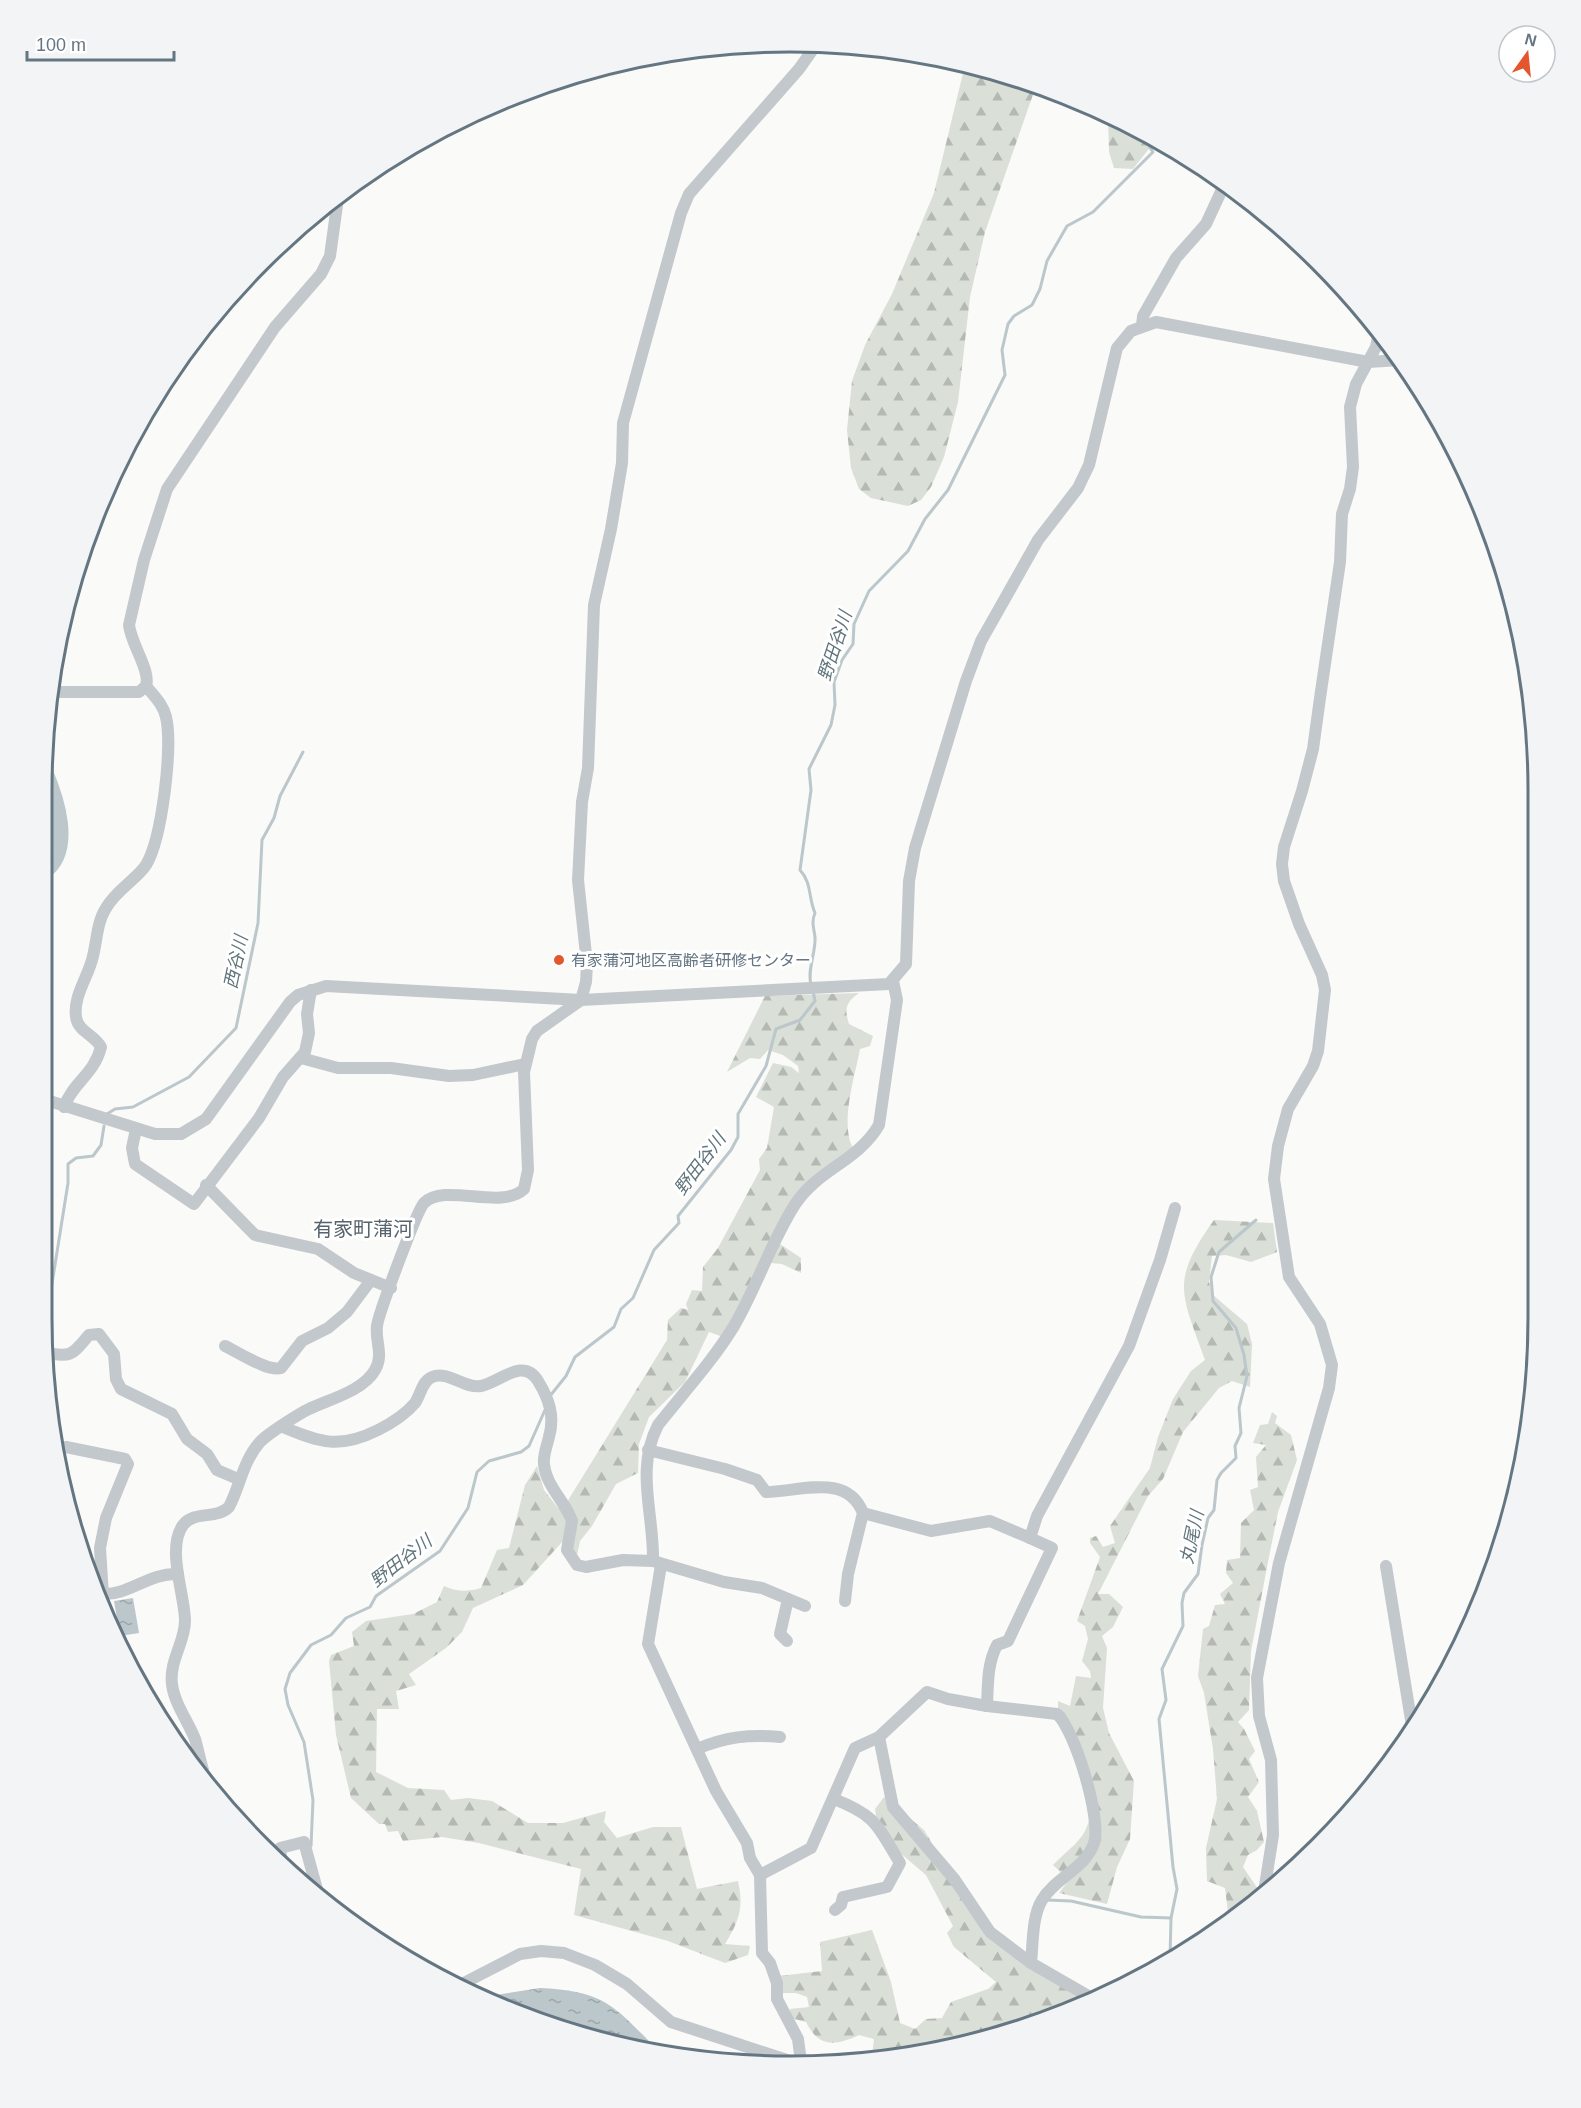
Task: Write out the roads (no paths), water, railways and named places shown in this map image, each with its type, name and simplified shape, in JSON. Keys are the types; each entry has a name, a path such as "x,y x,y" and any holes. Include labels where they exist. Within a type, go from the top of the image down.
{"street":[{"path":"200,1761 195,1741 172,1685 172,1668 185,1622 177,1574 178,1540 184,1525 196,1517 225,1511 232,1501 238,1479 261,1441 306,1410 353,1389 376,1370 380,1359 377,1323 409,1231 424,1203 438,1196 511,1197 524,1189 528,1170 525,1064 532,1039 537,1031 581,1000 587,964 578,880 582,802 588,768 594,605 615,507 622,463 623,423 681,213 689,194 799,69 810,53"},
{"path":"1142,326 1143,316 1170,268 1206,224 1221,191"},
{"path":"59,692 139,692 146,686 147,678 130,636 129,625 157,515 167,489 275,327 321,274 330,256 337,209"},
{"path":"52,1102 155,1134 182,1134 206,1119 290,1002 311,990 346,985 581,1000 876,986 893,981 903,970 907,958 909,881 915,848 981,641 1038,540 1078,488 1096,443 1117,348 1122,338 1142,326 1156,322 1368,362 1390,361"},
{"path":"1266,1881 1273,1835 1271,1760 1259,1716 1257,1678 1279,1563 1329,1388 1332,1365 1320,1324 1288,1277 1274,1179 1278,1146 1288,1109 1313,1066 1318,1051 1324,990 1323,975 1299,924 1284,881 1282,864 1284,847 1313,748 1340,562 1342,514 1350,489 1353,467 1350,408 1356,384 1376,341"},
{"path":"64,1107 70,1091 88,1076 97,1063 102,1047 78,1026 75,1015 78,994 93,958 104,909 115,894 146,866 157,836 168,751 166,718 162,705 146,686"},
{"path":"800,2056 798,2039 777,1999 777,1983 770,1963 762,1953 760,1875 750,1858 747,1843 716,1791 648,1644 657,1563 645,1472 648,1450 658,1425 711,1361 735,1324 797,1202 825,1174 856,1154 870,1140 879,1125 897,1000 893,981"},
{"path":"136,1129 132,1157 142,1171 194,1204 206,1185 259,1118 283,1077 301,1058 308,1042 307,1014 311,990"},
{"path":"301,1058 338,1068 391,1068 449,1076 473,1075 525,1064"},
{"path":"206,1185 255,1235 318,1249 354,1273 391,1288"},
{"path":"1030,1538 1037,1516 1129,1346 1160,1260 1175,1208"},
{"path":"225,1346 254,1359 270,1370 281,1368 303,1341 328,1328 347,1312 371,1280"},
{"path":"54,1354 64,1356 72,1354 89,1335 99,1334 114,1354 116,1379 121,1389 172,1414 187,1438 207,1454 217,1470 238,1479"},
{"path":"283,1427 330,1443 344,1443 359,1439 404,1413 416,1401 428,1379 436,1375 481,1386 513,1371 519,1371 537,1379 550,1407 552,1425 544,1464 551,1486 572,1521 567,1550 573,1561 586,1567 623,1560 657,1563 724,1582 762,1588 805,1606"},
{"path":"66,1447 125,1459 128,1464 106,1518 100,1548 102,1582"},
{"path":"648,1450 725,1469 757,1480 766,1492 820,1486 840,1490 856,1498 863,1513 848,1574 845,1601"},
{"path":"863,1513 931,1531 990,1521 1052,1548 1008,1641 996,1645 992,1654 987,1706"},
{"path":"1386,1566 1411,1718"},
{"path":"107,1594 112,1594 164,1573 177,1574"},
{"path":"787,1641 780,1634 780,1628 788,1599"},
{"path":"760,1875 811,1848 855,1748 879,1737 927,1692 948,1699 987,1706 1048,1711 1062,1718 1079,1753 1094,1820 1095,1842 1089,1854 1041,1900 1031,1963"},
{"path":"697,1749 733,1736 753,1734 780,1737"},
{"path":"879,1737 893,1807 955,1880 990,1932 1031,1963 1084,1994"},
{"path":"834,1799 861,1810 875,1821 900,1863 887,1887 843,1897 841,1905 835,1910"},
{"path":"280,1850 304,1842 315,1881"},
{"path":"468,1981 520,1954 541,1951 564,1953 595,1965 627,1984 671,2022 773,2055"}],"water":[{"path":"133,1598 139,1633 125,1635 117,1617 114,1601"},
{"path":"540,1988 581,1993 609,2005 649,2041 599,2030 553,2016 498,1995"}],"waterway":[{"name":"野田谷川","path":"811,985 815,913 808,885 800,870 811,790 809,769 831,725 835,705 834,682 842,660 853,644 854,624 869,591 908,551 925,519 948,490 1005,375 1002,350 1008,324 1014,316 1032,305 1040,289 1047,261 1067,226 1093,212 1153,152 1148,145"},
{"name":"西谷川","path":"107,1114 115,1109 133,1107 189,1077 236,1028 258,923 262,840 274,818 280,796 303,752"},
{"path":"52,792 59,823 59,837 52,862"},
{"name":"野田谷川","path":"550,1396 566,1376 575,1357 614,1327 621,1309 633,1298 654,1250 679,1223 678,1216 731,1150 738,1137 738,1114 766,1066 776,1029 800,1020 815,1001 813,991"},
{"name":"西谷川","path":"52,1284 68,1183 68,1164 76,1158 93,1156 101,1145 104,1126"},
{"name":"丸尾川","path":"1170,1951 1171,1918 1177,1889 1159,1719 1166,1700 1162,1669 1183,1626 1184,1593 1198,1574 1208,1518 1214,1510 1217,1480 1236,1458 1235,1446 1241,1433 1239,1408 1247,1376 1244,1355 1236,1328 1213,1301 1211,1277 1219,1252 1256,1220"},
{"name":"野田谷川","path":"311,1846 313,1800 304,1742 288,1705 285,1689 290,1673 311,1645 331,1635 346,1618 370,1607 376,1596 440,1551 468,1508 477,1472 489,1461 521,1452 529,1446 545,1410"},
{"path":"1047,1900 1071,1901 1141,1917 1171,1918"}],"place":[{"name":"有家蒲河地区高齢者研修センター","path":"559,960"}],"district":[{"name":"有家町蒲河","path":"363,1229"}]}
